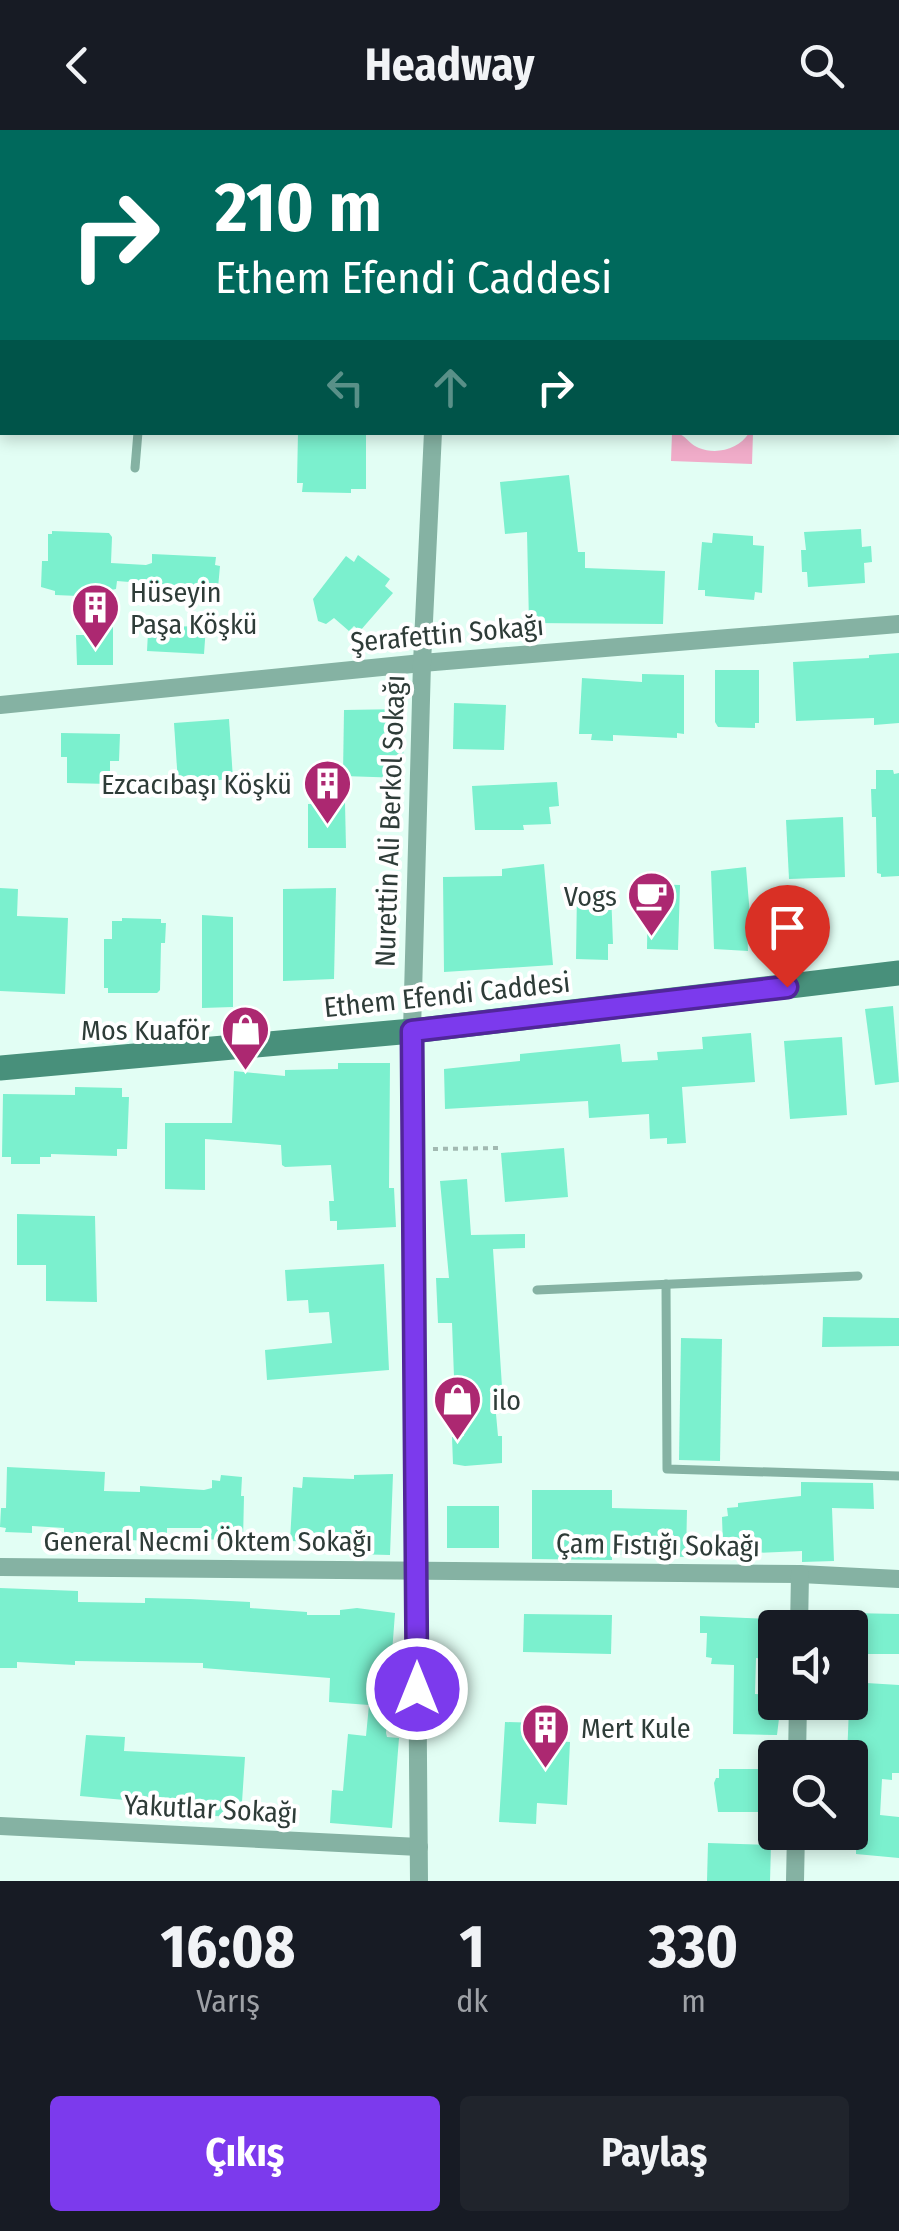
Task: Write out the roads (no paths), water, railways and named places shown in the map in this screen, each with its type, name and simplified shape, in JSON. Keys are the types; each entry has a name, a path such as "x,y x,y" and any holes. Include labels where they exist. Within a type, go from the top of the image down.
{"main road":[{"name":"Ethem Efendi Caddesi","path":"0,1068 412,1031 899,973"}],"street":[{"name":"Nurettin Ali Berkol Sokağı","path":"419,1881 412,1031 433,435"},
{"name":"Şerafettin Sokağı","path":"0,706 422,663 899,624"},
{"name":"General Necmi Öktem Sokağı","path":"0,1566 416,1570"},
{"name":"Çam Fıstığı Sokağı","path":"416,1570 800,1574 899,1579"},
{"path":"800,1574 800,1610"},
{"name":"Yakutlar Sokağı","path":"0,1826 418,1847"},
{"path":"795,1881 796,1850"}],"lane":[{"path":"135,468 138,435"},
{"path":"538,1290 858,1276"},
{"path":"666,1284 667,1469 899,1476"}],"place":[{"name":"Hüseyin Paşa Köşkü","path":"95,650"},
{"name":"Ezcacıbaşı Köşkü","path":"327,826"},
{"name":"Vogs","path":"652,938"},
{"name":"Mos Kuaför","path":"245,1072"},
{"name":"ilo","path":"457,1442"},
{"name":"Mert Kule","path":"546,1770"}]}
